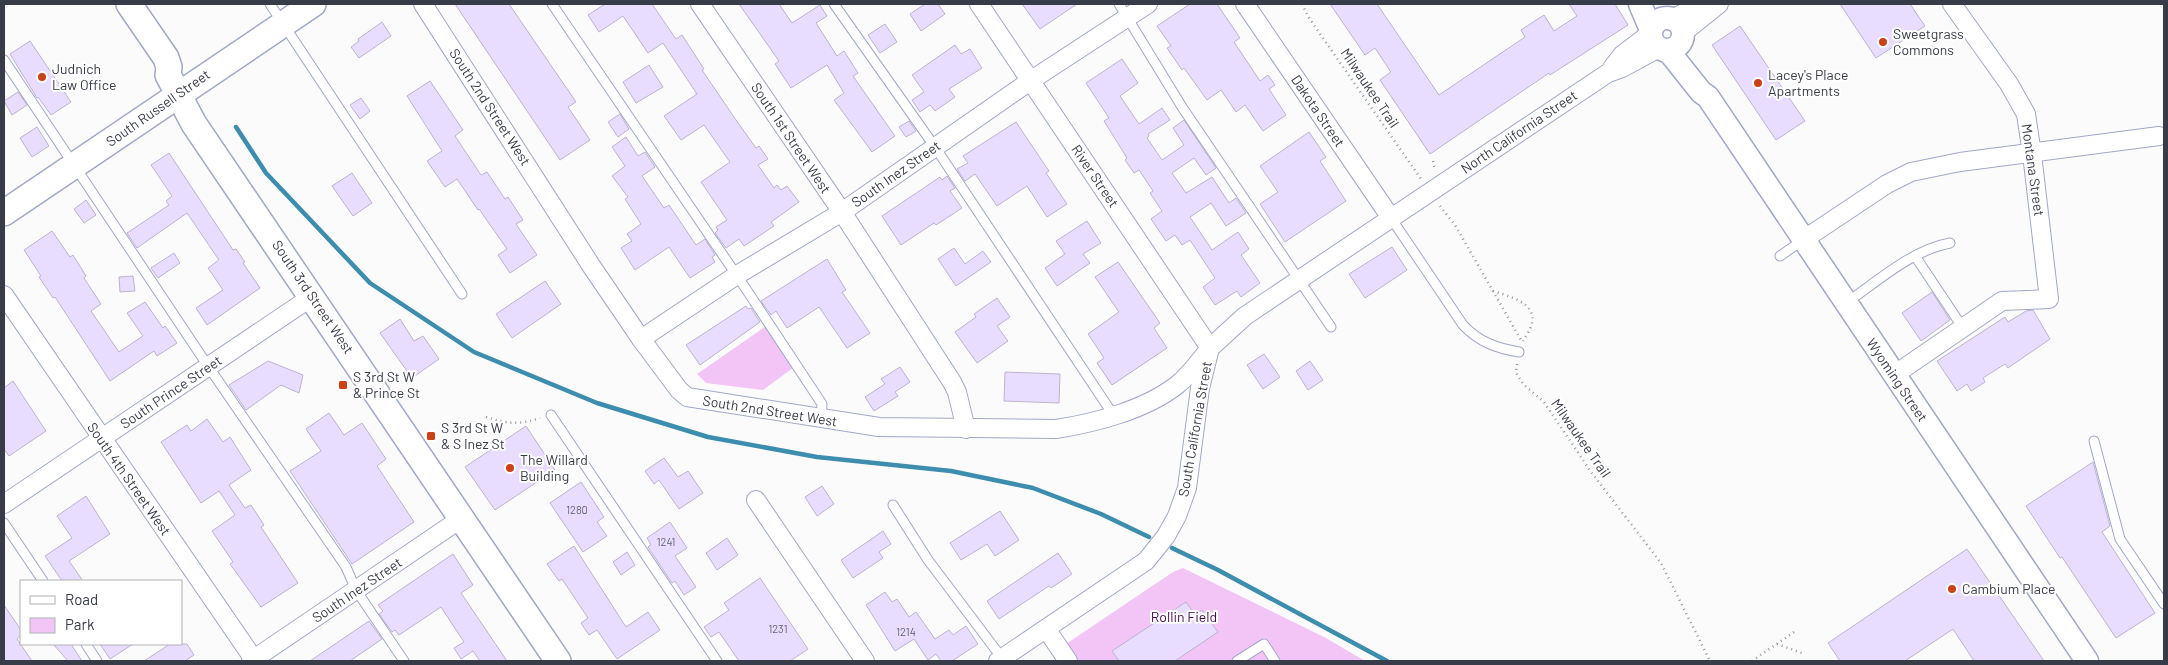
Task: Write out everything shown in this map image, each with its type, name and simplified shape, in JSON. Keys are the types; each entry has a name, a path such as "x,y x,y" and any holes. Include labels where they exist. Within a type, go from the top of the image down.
{"main road":[{"path":"111,4 153,67 173,84"},
{"name":"South 3rd Street West","path":"129,4 166,58 173,84 194,124 313,296 558,661"},
{"name":"South Russell Street","path":"4,213 74,166 173,84 277,14 313,4"}],"street":[{"name":"South 2nd Street West","path":"424,4 592,267 641,339 679,390 688,397 879,427 1056,429 1081,425 1114,416 1167,392 1179,383 1210,348"},
{"name":"South 1st Street West","path":"700,4 842,212 952,382 957,392 966,429"},
{"name":"River Street","path":"979,4 1210,348"},
{"name":"South Inez Street","path":"641,339 737,275 842,212 1030,81 1123,11 1148,4"},
{"name":"Dakota Street","path":"1245,4 1391,218"},
{"name":"Wyoming Street","path":"1640,4 1665,30 1686,47 1705,83 1708,97 2087,661"},
{"name":"North California Street","path":"1665,30 1699,4"},
{"name":"North California Street","path":"1430,192 1608,73 1622,55 1665,30 1719,4"},
{"name":"Montana Street","path":"1952,4 2008,84 2026,114 2049,299 2002,301 1963,328"},
{"path":"1803,240 1887,184 1911,172 1960,162 2159,136"},
{"name":"South California Street","path":"1000,660 1047,630 1146,561 1166,536 1177,516 1187,488 1200,388 1210,348 1246,316 1430,192"},
{"name":"South 4th Street West","path":"4,295 253,661"},
{"name":"South Prince Street","path":"4,504 313,296"},
{"path":"1894,375 1963,328"},
{"path":"756,500 865,661"},
{"name":"South Inez Street","path":"253,661 462,518"},
{"path":"1047,630 1068,661"}],"lane":[{"path":"552,4 737,275 822,404 821,419"},
{"path":"834,4 935,147 1114,416"},
{"path":"1123,11 1182,107 1332,327"},
{"path":"277,14 462,294"},
{"path":"4,60 208,366 346,567 356,590 404,661"},
{"path":"1391,218 1463,325 1474,336 1496,348 1519,352"},
{"path":"1780,256 1803,240"},
{"path":"1846,303 1915,256 1936,245 1950,242"},
{"path":"1915,256 1963,328"},
{"path":"551,415 717,661"},
{"path":"2094,441 2120,540 2164,604"},
{"path":"893,505 928,560 1000,660"},
{"path":"4,522 42,580"},
{"path":"1237,661 1264,644 1275,661"},
{"path":"87,645 97,661"}],"path":[{"name":"Milwaukee Trail","path":"1302,4 1308,18 1455,225 1522,342 1516,373 1524,385 1544,402 1591,472 1661,563 1710,661"},
{"path":"1493,291 1524,303 1530,310 1532,323 1522,342"},
{"path":"486,417 506,423 524,423 551,415"},
{"path":"1752,661 1797,630"},
{"path":"1777,644 1802,654"}],"green space":[{"path":"766,326 793,368 763,390 706,383 697,374"},
{"name":"Rollin Field","path":"1183,568 1326,638 1365,661 1077,661 1066,644 1173,572"}],"building":[{"path":"455,4 509,4 576,102 568,107 590,140 560,160"},
{"path":"605,4 652,4 676,39 682,35 704,69 702,70 736,120 756,148 759,146 768,159 758,165 774,188 777,185 781,190 787,186 799,202 771,222 774,226 744,246 739,239 726,248 715,233 718,230 716,227 727,220 701,182 730,162 704,125 681,140 664,116 697,94 663,43 648,53 623,16 599,32 588,15"},
{"path":"739,4 779,4 792,23 820,5 827,16 816,23 837,56 844,51 858,73 853,76 895,136 872,152 834,100 844,93 827,65 791,88 775,64 779,61"},
{"path":"925,4 938,4 945,14 921,31 910,14"},
{"path":"1022,4 1077,4 1040,29"},
{"path":"1190,4 1217,4 1240,38 1234,42 1260,81 1268,75 1275,85 1269,89 1286,115 1263,131 1245,105 1236,112 1221,90 1207,100 1184,68 1182,70 1167,48 1171,46 1157,26"},
{"path":"1330,4 1377,4 1439,95 1525,37 1521,30 1544,15 1554,31 1577,16 1569,4 1615,4 1628,25 1550,75 1549,73 1430,154 1380,80 1391,72 1375,48 1365,55"},
{"name":"Sweetgrass Commons","path":"1840,4 1910,4 1925,26 1876,58"},
{"path":"382,22 391,36 359,58 351,47 359,41 358,39"},
{"path":"885,24 897,42 880,53 868,35"},
{"name":"Lacey's Place Apartments","path":"1740,26 1805,121 1776,140 1712,45"},
{"path":"30,41 71,102 51,115 37,98 10,54"},
{"path":"955,45 961,54 970,49 982,68 949,89 955,97 935,111 930,105 920,112 912,100 924,92 912,75"},
{"path":"1122,59 1138,83 1120,96 1139,124 1162,108 1170,120 1148,134 1147,138 1162,160 1184,145 1173,128 1184,120 1216,168 1206,175 1194,158 1172,173 1186,193 1212,177 1229,203 1236,198 1246,213 1226,226 1211,203 1190,217 1212,250 1238,232 1249,249 1241,255 1260,283 1241,297 1237,291 1215,305 1203,287 1215,278 1190,240 1182,245 1175,235 1166,241 1151,219 1162,211 1150,193 1153,191 1139,170 1134,173 1125,160 1127,158 1104,121 1109,118 1086,83"},
{"path":"649,65 663,87 636,103 623,82"},
{"path":"430,81 463,130 455,136 481,175 487,172 505,199 508,197 523,220 516,224 537,255 510,273 498,255 507,249 457,179 445,187 427,161 442,151 407,96"},
{"path":"18,92 27,105 12,115 4,101"},
{"path":"361,98 370,111 360,119 350,105"},
{"path":"620,114 629,129 618,137 608,122"},
{"path":"909,121 916,131 906,137 899,127"},
{"path":"1016,122 1049,171 1046,173 1067,204 1047,217 1027,186 997,206 975,174 965,181 957,169 968,163 963,156"},
{"path":"37,127 49,146 32,157 20,138"},
{"path":"1309,132 1326,157 1320,161 1346,201 1285,242 1260,204 1278,192 1260,166"},
{"path":"626,137 638,156 645,152 655,167 642,176 664,208 669,205 696,245 705,239 715,255 712,257 715,262 690,278 669,247 635,270 621,248 632,241 627,234 641,224 625,199 628,197 612,176 625,166 612,147"},
{"path":"169,153 233,250 236,249 245,262 243,263 260,288 207,325 196,308 223,290 208,268 219,260 187,213 137,248 127,233 169,205 166,201 172,196 151,165"},
{"path":"352,173 372,203 353,216 332,186"},
{"path":"947,176 955,188 950,191 962,208 936,225 934,223 901,245 882,216 940,177 942,180"},
{"path":"86,200 96,215 84,223 74,209"},
{"path":"1087,221 1101,243 1083,254 1090,263 1057,286 1045,268 1065,254 1056,241"},
{"path":"52,231 70,257 73,255 86,276 84,278 101,304 91,311 119,352 143,336 127,313 145,302 163,328 165,326 177,343 157,356 154,351 110,381 55,297 53,298 39,277 41,276 24,250"},
{"path":"1392,247 1407,270 1365,298 1349,274"},
{"path":"954,248 965,264 983,251 991,262 956,286 938,259"},
{"path":"174,253 180,263 158,278 151,268"},
{"path":"827,259 846,290 842,292 870,333 847,348 819,307 787,328 776,311 771,315 761,301"},
{"path":"1118,262 1160,323 1154,328 1167,348 1112,385 1097,363 1104,358 1088,334 1119,312 1095,277"},
{"path":"133,276 135,291 120,292 119,277"},
{"path":"545,281 561,304 512,338 496,314"},
{"path":"1932,292 1950,320 1921,341 1902,313"},
{"path":"997,298 1010,317 997,326 1008,341 977,363 955,332 976,317 974,314"},
{"path":"746,306 748,309 751,308 760,322 700,365 686,345"},
{"path":"2033,310 2050,339 2008,368 2005,364 1983,378 1985,382 1971,391 1967,384 1957,391 1937,361 2005,317 2008,322 2026,311"},
{"path":"400,319 414,341 423,336 439,359 412,378 380,333"},
{"path":"1264,354 1280,377 1263,389 1247,365"},
{"path":"268,361 303,375 299,393 281,385 246,410 229,385"},
{"path":"1310,361 1323,380 1308,390 1296,371"},
{"path":"900,367 910,382 895,392 898,396 874,411 865,397 885,384 881,379"},
{"path":"1005,372 1060,374 1059,403 1004,401"},
{"path":"13,381 46,431 9,456 4,449 4,388"},
{"path":"329,413 344,435 362,423 386,459 377,466 414,522 352,564 290,471 321,451 306,429"},
{"path":"207,419 223,442 230,437 251,470 229,485 245,508 251,505 264,525 261,527 298,583 261,607 230,564 233,562 212,531 235,515 219,491 201,503 161,442 187,425 191,431"},
{"name":"The Willard Building","path":"526,426 555,470 495,510 465,467"},
{"path":"664,458 678,477 688,471 703,493 679,509 659,480 654,484 645,471"},
{"path":"2093,462 2110,526 2102,532 2155,613 2116,638 2026,506"},
{"path":"581,482 604,517 597,522 607,536 583,552 550,503"},
{"path":"822,486 834,504 817,516 805,497"},
{"path":"86,496 110,534 69,561 82,580 61,580 45,556 72,538 57,516"},
{"path":"1000,511 1019,540 995,556 987,544 961,560 950,543"},
{"path":"670,522 687,548 675,556 696,587 684,595 675,581 672,583 648,547 651,545 647,538"},
{"path":"883,531 891,544 879,552 883,558 853,578 841,560"},
{"path":"727,538 738,555 717,570 706,553"},
{"path":"574,546 626,627 648,612 660,630 617,659 597,630 589,635 581,623 588,618 562,579 559,581 547,564"},
{"name":"Cambium Place","path":"1967,549 2044,661 1974,661 1953,629 1905,661 1840,661 1828,643"},
{"path":"627,552 635,565 621,575 613,562"},
{"path":"1058,553 1072,574 1051,588 1049,586 999,619 987,601"},
{"path":"453,554 473,585 461,593 507,661 480,661 473,651 461,659 454,648 464,642 441,607 399,635 395,630 392,632 379,614 383,611 378,605"},
{"path":"760,578 808,649 790,661 739,661 719,632 711,637 704,627 729,610 724,603"},
{"path":"885,592 892,602 897,599 909,617 916,612 935,639 949,630 953,635 966,626 978,644 952,661 941,661 936,654 928,660 914,639 895,651 866,605"},
{"path":"1186,602 1195,615 1202,610 1218,632 1175,661 1119,661 1112,651"},
{"path":"4,605 20,629 20,636 17,639 32,661 4,661"},
{"path":"369,621 382,639 350,661 310,661"},
{"path":"187,644 194,655 185,661 144,661 168,645"},
{"path":"54,645 72,645 82,661 68,661"},
{"path":"101,645 131,645 110,659"}],"waterway":[{"path":"236,127 266,173 370,283 474,352 597,403 708,437 817,457 951,471 1033,488 1101,514 1149,537"},
{"path":"1172,548 1218,570 1387,661"}],"place":[{"name":"Sweetgrass Commons","path":"1883,42"},
{"name":"Judnich Law Office","path":"42,77"},
{"name":"Lacey's Place Apartments","path":"1758,83"},
{"name":"S 3rd St W & Prince St","path":"343,385"},
{"name":"S 3rd St W & S Inez St","path":"431,436"},
{"name":"The Willard Building","path":"510,468"},
{"name":"Cambium Place","path":"1952,589"}]}
